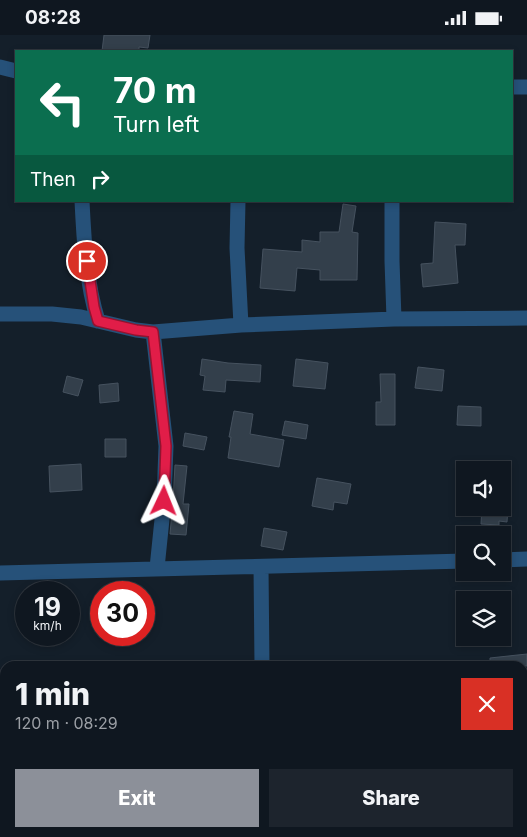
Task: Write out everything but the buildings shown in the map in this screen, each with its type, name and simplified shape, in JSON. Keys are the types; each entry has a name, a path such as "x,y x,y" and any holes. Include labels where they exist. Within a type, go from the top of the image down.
{"street":[{"path":"0,67 15,71"},
{"path":"513,87 527,87"},
{"path":"82,202 84,243 98,321"},
{"path":"238,202 237,248 241,325"},
{"path":"392,202 394,319"},
{"path":"0,314 52,314 81,317 136,330 153,332 241,325 394,319 527,318"},
{"path":"153,332 166,446 164,501 158,568"},
{"path":"511,560 527,559"},
{"path":"0,573 456,561"},
{"path":"261,567 262,661"}],"route":[{"path":"87,261 98,321 153,332 166,446 164,501"}]}
